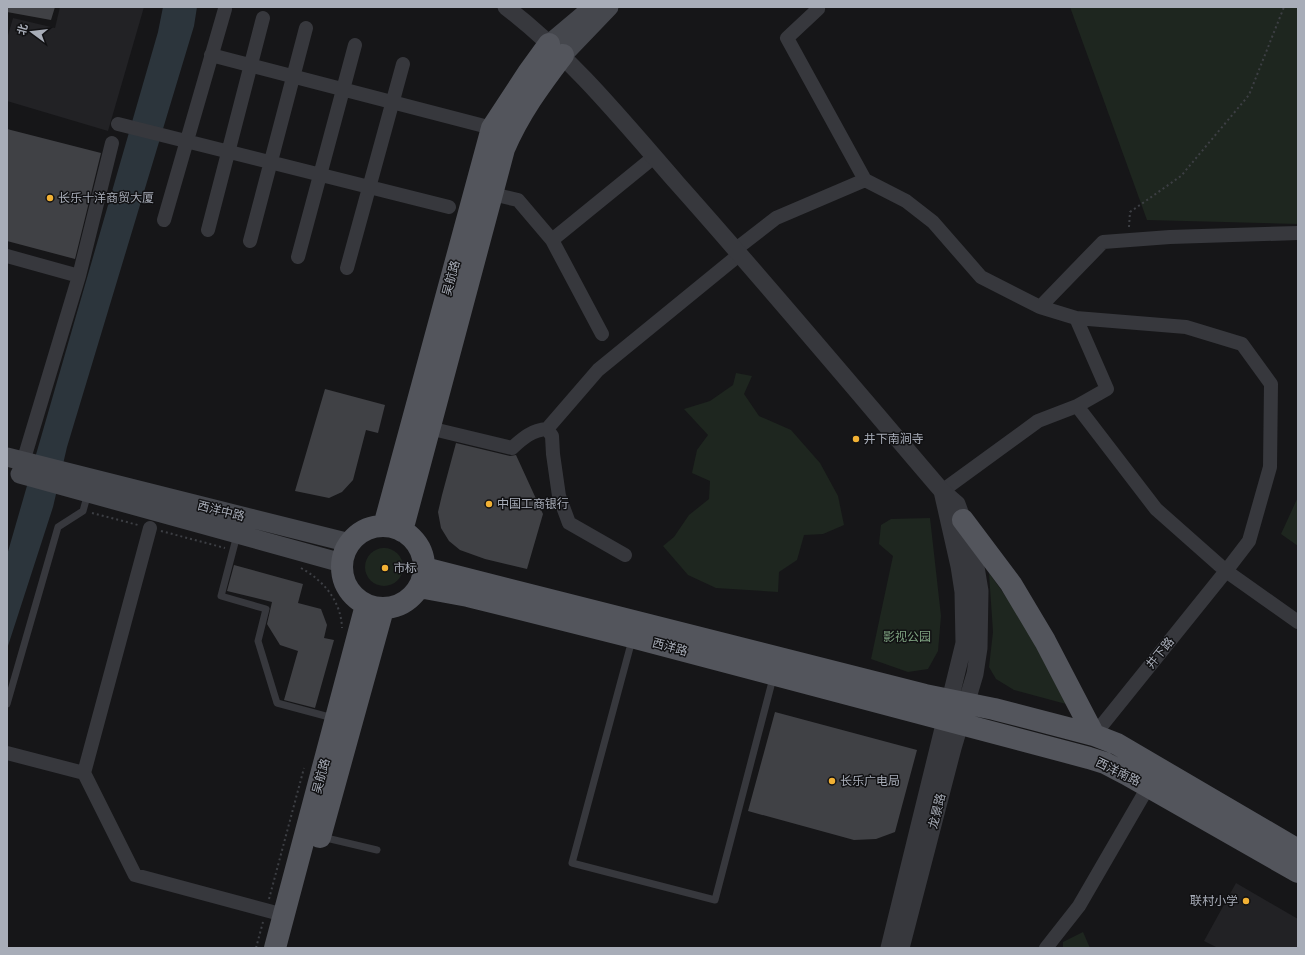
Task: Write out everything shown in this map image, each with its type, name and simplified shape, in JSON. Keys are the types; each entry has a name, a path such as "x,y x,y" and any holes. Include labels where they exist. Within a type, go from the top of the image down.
{"main road":[{"path":"556,50 593,7"},
{"path":"556,50 609,7"},
{"name":"吴航路","path":"393,528 492,128 556,50"},
{"name":"吴航路","path":"406,480 429,428 504,149 514,124 541,83 556,50"},
{"path":"12,463 90,486"},
{"name":"西洋中路","path":"90,486 277,524 350,543"},
{"name":"西洋中路","path":"90,486 237,534 342,563"},
{"path":"963,520 1011,584 1045,641 1094,736"},
{"path":"272,544 277,524"},
{"path":"373,527 393,528 411,537 418,546 423,557 422,578 404,603 394,607 374,607 355,598 347,588 343,576 342,563 350,543 363,532 373,527"},
{"name":"西洋路","path":"422,578 470,588 923,704"},
{"name":"西洋路","path":"470,588 632,637 774,675 923,704"},
{"name":"吴航路","path":"291,948 320,836 355,679 374,607"},
{"name":"吴航路","path":"275,948 336,719 355,679"},
{"name":"西洋南路","path":"923,704 955,712 1105,763 1298,872"},
{"name":"西洋南路","path":"955,712 994,709 1094,736 1127,750 1298,850"}],"street":[{"name":"龙景路","path":"506,7 528,24 578,71 738,251 942,492 957,504 975,561 980,591 979,648 975,674 955,712 901,948"},
{"path":"429,428 512,448 537,430 547,429 598,370 776,218 865,180 787,38 818,9 816,7"},
{"path":"164,220 225,9"},
{"path":"208,230 263,18"},
{"path":"250,241 306,28"},
{"path":"298,257 355,45"},
{"path":"211,55 492,128"},
{"path":"347,268 403,64"},
{"path":"118,124 228,153 449,207"},
{"path":"12,463 79,276 112,143"},
{"path":"552,240 654,157"},
{"name":"井下路","path":"865,180 906,200 933,222 981,278 1040,307 1076,318 1186,327 1242,344 1271,384 1270,467 1249,541 1094,736"},
{"path":"492,194 518,200 552,240 602,334"},
{"path":"1040,307 1103,242 1170,237 1298,233"},
{"path":"7,256 79,276"},
{"path":"889,948 955,712 964,643 965,620 959,566 942,492 1038,421 1077,406 1107,389 1076,318"},
{"path":"1077,406 1156,509 1226,571 1298,622"},
{"path":"547,429 552,436 559,496 569,523 625,555"},
{"path":"150,528 84,773 135,875 284,915"},
{"path":"7,754 84,773"},
{"path":"1046,948 1079,906 1148,787"}],"lane":[{"path":"7,704 58,527 83,511 90,486"},
{"path":"237,534 221,596 266,609 258,641 277,703 336,719"},
{"path":"632,637 572,863 669,889 715,900 774,675"},
{"path":"320,836 376,850"}],"path":[{"path":"1127,240 1130,212 1181,176 1249,95 1284,7"}],"shaded area":[{"path":"60,7 144,7 108,131 7,101 7,39 13,18 55,28"},
{"path":"163,7 197,7 194,26 67,447 53,507 7,649 7,555 158,32"},
{"name":"联村小学","path":"1236,883 1298,919 1298,948 1218,948 1204,941"}],"green space":[{"path":"1070,7 1298,7 1298,224 1147,220"},
{"path":"736,373 752,376 744,394 759,416 791,430 820,463 838,496 844,525 823,534 804,535 797,560 779,572 778,592 716,588 688,575 663,546 674,537 689,515 709,499 710,481 692,473 697,450 708,435 684,409 710,401 733,385"},
{"path":"1298,497 1298,546 1281,534"},
{"name":"影视公园","path":"930,518 941,616 938,651 928,669 908,672 871,659 893,556 879,544 881,525 891,519"},
{"path":"384,548 394,551 400,557 403,567 400,577 394,583 384,586 374,583 368,577 365,567 368,557 374,551"},
{"path":"989,573 1022,619 1066,704 1014,690 996,679 989,667 993,632"},
{"path":"1083,932 1090,948 1063,948 1063,942"}],"building":[{"path":"7,7 55,7 51,20 7,12"},
{"name":"长乐十洋商贸大厦","path":"7,129 101,153 75,259 7,241"},
{"path":"325,389 385,405 378,433 366,430 353,480 342,492 329,498 295,491"},
{"name":"中国工商银行","path":"456,443 510,456 516,455 543,514 527,569 485,559 460,550 449,541 441,528 438,512"},
{"path":"234,565 303,584 298,603 321,609 327,625 324,638 334,640 315,708 284,700 298,651 280,645 267,624 272,602 227,591"},
{"name":"长乐广电局","path":"775,712 917,750 895,832 876,839 854,840 748,811"}],"place":[{"name":"长乐十洋商贸大厦","path":"50,198"},
{"name":"井下南涧寺","path":"856,439"},
{"name":"中国工商银行","path":"489,504"},
{"name":"市标","path":"385,568"},
{"name":"长乐广电局","path":"832,781"},
{"name":"联村小学","path":"1246,901"}]}
